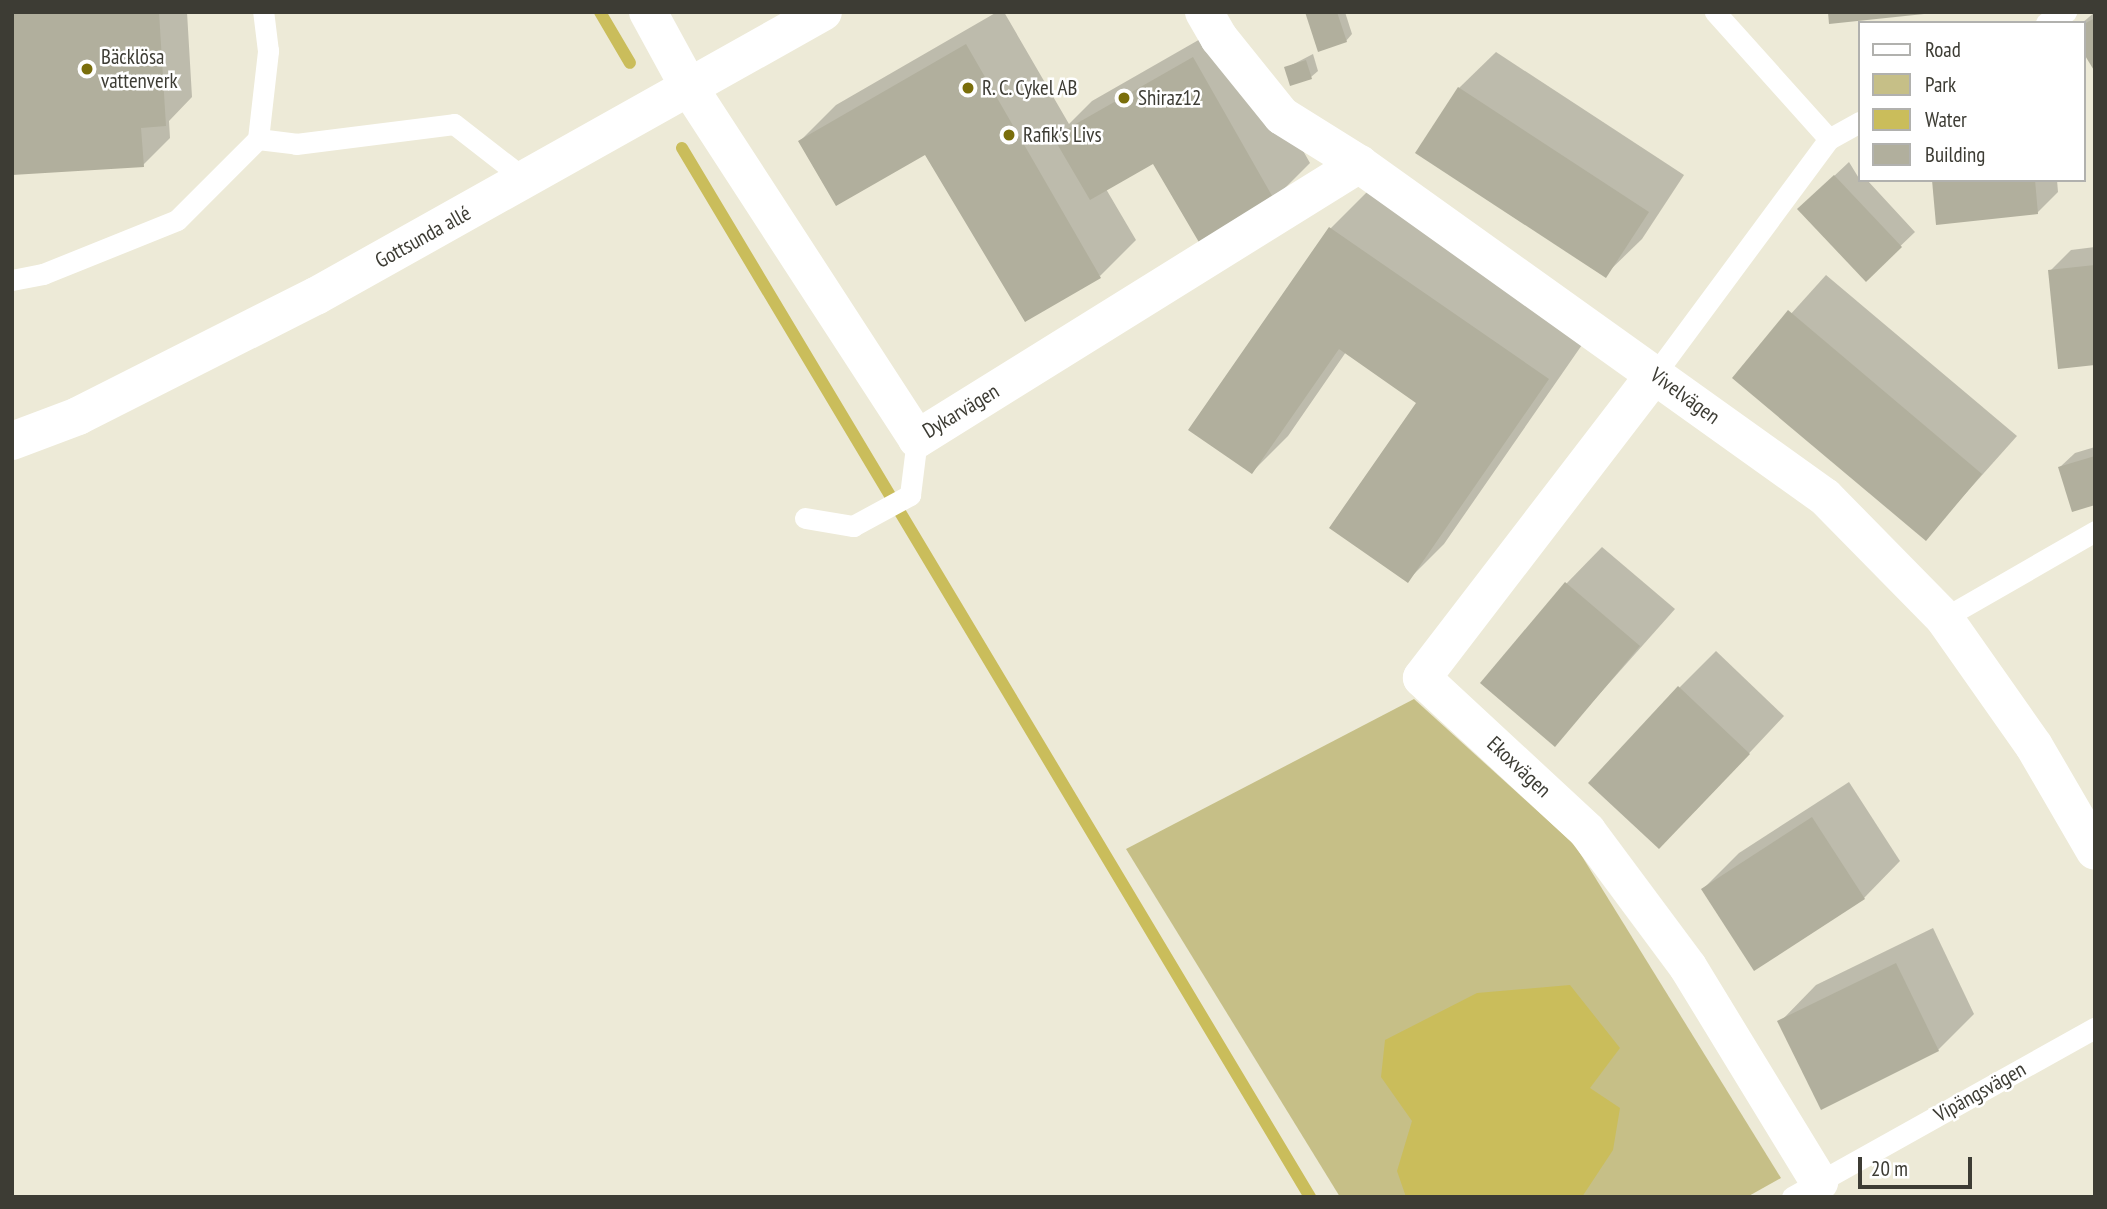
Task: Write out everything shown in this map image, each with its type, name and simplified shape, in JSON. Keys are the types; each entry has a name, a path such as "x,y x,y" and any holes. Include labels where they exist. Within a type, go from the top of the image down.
{"street":[{"name":"Dykarvägen","path":"648,12 690,89 917,439 1359,164"},
{"name":"Gottsunda allé","path":"12,440 78,416 316,296 690,89 823,12"},
{"name":"Vivelvägen","path":"1204,12 1219,38 1282,116 1359,164 1825,497 1944,618 2034,746 2095,851"},
{"name":"Ekoxvägen","path":"1655,374 1422,678 1587,831 1688,967 1806,1189"}],"lane":[{"path":"12,280 43,274 177,220 258,139 268,51 263,12"},
{"path":"1715,12 1829,139"},
{"path":"2050,21 2066,12"},
{"path":"1655,374 1829,139 1858,123"},
{"path":"258,139 296,145 454,124 526,180"},
{"path":"805,518 853,526 910,495 917,439"},
{"path":"1944,618 2095,531"},
{"name":"Vipängsvägen","path":"1806,1189 2095,1028"}],"green space":[{"path":"1414,699 1575,845 1781,1178 1747,1197 1340,1197 1126,849"}],"water":[{"path":"1570,985 1620,1048 1590,1088 1620,1108 1613,1150 1582,1197 1406,1197 1397,1171 1412,1121 1381,1077 1385,1040 1477,993"}],"building":[{"name":"Bäcklösa vattenverk","path":"12,12 159,12 166,126 141,128 144,167 12,175"},
{"path":"1305,12 1337,12 1347,42 1318,52"},
{"path":"1828,12 1923,12 1924,14 1829,24"},
{"path":"2095,18 2095,72 2086,57 2086,23"},
{"path":"966,44 1101,278 1025,322 925,155 836,206 798,141"},
{"path":"1193,57 1275,201 1200,244 1153,164 1090,200 1053,137"},
{"path":"1306,60 1312,79 1290,86 1284,67"},
{"path":"1458,87 1649,212 1606,278 1415,153"},
{"path":"1834,175 1902,247 1866,282 1797,209"},
{"path":"1932,182 2035,182 2038,214 1936,225"},
{"path":"1329,227 1549,379 1408,583 1329,528 1416,403 1339,349 1252,474 1188,430"},
{"path":"2095,265 2095,365 2058,369 2048,270"},
{"path":"1788,310 1982,474 1926,541 1732,378"},
{"path":"2095,456 2095,505 2072,512 2058,467"},
{"path":"1565,582 1640,646 1555,747 1480,683"},
{"path":"1678,686 1750,754 1659,849 1588,783"},
{"path":"1812,817 1865,899 1754,971 1701,889"},
{"path":"1896,963 1939,1051 1821,1110 1777,1021"}],"waterway":[{"path":"600,12 630,63"},
{"path":"682,148 1310,1197"}],"place":[{"name":"Bäcklösa vattenverk","path":"87,69"},
{"name":"R. C. Cykel AB","path":"968,88"},
{"name":"Shiraz12","path":"1124,98"},
{"name":"Rafik's Livs","path":"1009,135"}]}
